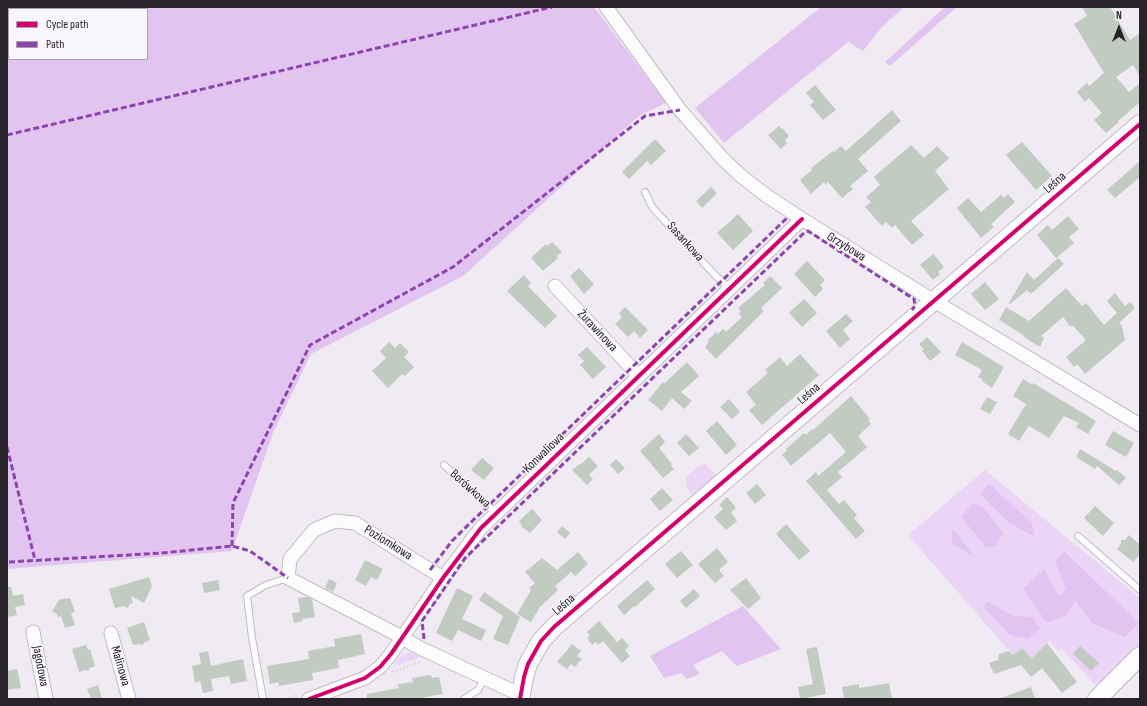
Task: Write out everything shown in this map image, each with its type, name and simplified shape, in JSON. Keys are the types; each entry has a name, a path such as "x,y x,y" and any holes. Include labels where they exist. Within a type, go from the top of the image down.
{"street":[{"name":"Grzybowa","path":"606,7 680,110 722,158 741,176 767,196 802,219 934,301 1140,425"},
{"name":"Leśna","path":"521,697 526,670 531,658 541,641 554,627 1140,124"},
{"name":"Konwaliowa","path":"306,696 365,678 380,667 403,637 466,547 496,513 802,219"},
{"name":"Żurawinowa","path":"555,286 639,376"},
{"name":"Poziomkowa","path":"288,578 290,559 314,530 335,521 356,523 443,578"},
{"path":"288,578 403,637 420,648 521,697"},
{"name":"Jagodowa","path":"33,632 46,699"},
{"name":"Malinowa","path":"111,633 129,699"},
{"path":"1097,699 1140,656"}],"lane":[{"name":"Sasankowa","path":"646,192 652,207 713,274 730,289"},
{"name":"Borówkowa","path":"444,465 496,513"},
{"path":"1078,536 1140,590"},
{"path":"263,699 252,638 247,596 266,585 288,578"},
{"path":"464,699 478,690 484,678"}],"path":[{"path":"391,668 388,673 422,662"},
{"path":"287,699 306,696"}],"shaded area":[{"path":"7,7 594,7 666,103 639,116 463,276 311,354 273,433 232,551 7,569"},
{"path":"821,7 904,7 882,27 863,51 848,42 724,143 695,108"},
{"path":"945,7 957,7 890,66 885,62"},
{"path":"704,464 717,475 692,495 687,488 685,478 700,465"},
{"path":"985,470 1140,598 1140,644 1098,688 1062,649 1058,651 1050,641 1032,658 1022,648 1013,655 908,535"},
{"path":"989,484 1032,523 1035,537 1008,522 980,494"},
{"path":"973,503 983,507 1003,533 995,547 986,547 961,517"},
{"path":"952,528 974,556 952,544"},
{"path":"1064,551 1139,623 1125,637 1092,623 1075,600 1067,615 1047,623 1023,589 1044,569 1059,596 1066,589 1055,561"},
{"path":"987,601 1013,616 1033,617 1040,629 1028,639 1010,635 984,608"},
{"path":"743,606 781,649 737,666 722,651 693,665 700,674 687,679 681,673 664,678 650,656"},
{"path":"410,652 421,657 399,665 395,663 402,655"}],"building":[{"path":"1082,7 1110,7 1130,40 1140,33 1140,76 1133,65 1116,77 1129,92 1140,83 1140,102 1106,133 1094,120 1102,113 1089,98 1085,102 1077,92 1087,83 1089,86 1104,73 1074,24 1087,16"},
{"path":"815,85 836,110 823,120 810,105 814,102 806,93"},
{"path":"892,110 901,121 858,159 868,171 850,186 853,189 842,198 828,182 826,185 824,182 811,194 800,180 812,170 811,168 841,146 846,151"},
{"path":"779,126 789,136 785,140 787,143 781,149 768,135"},
{"path":"655,139 666,151 651,165 647,161 629,179 622,172"},
{"path":"1022,142 1052,176 1036,190 1006,155"},
{"path":"911,145 924,158 937,146 949,158 935,171 949,189 911,221 924,235 912,245 895,225 892,228 886,222 882,226 865,207 871,202 866,197 880,185 874,177"},
{"path":"1140,161 1140,177 1115,198 1107,190"},
{"path":"711,187 717,193 702,208 696,201"},
{"path":"1008,194 1015,202 991,224 994,227 981,238 957,208 968,198 981,212 1001,195 1004,198"},
{"path":"738,214 753,231 733,250 717,233"},
{"path":"1068,216 1079,229 1069,237 1074,243 1056,258 1037,235 1048,225 1052,230"},
{"path":"552,242 562,252 557,256 558,258 543,271 531,258 546,244 547,246"},
{"path":"933,254 944,267 938,272 940,274 933,280 920,265"},
{"path":"1058,258 1064,264 1031,294 1027,290 1010,304 1009,303 1027,272 1034,280"},
{"path":"807,261 825,280 820,285 823,289 815,297 794,274"},
{"path":"579,268 594,284 584,294 570,276"},
{"path":"524,275 531,283 528,286 557,316 545,328 507,291"},
{"path":"770,276 782,288 761,308 764,311 716,359 705,347 709,342 708,340 716,332 718,334 723,329 726,332 742,317 739,314 741,311 738,308 765,285 763,283"},
{"path":"985,282 999,299 985,310 971,294"},
{"path":"1066,288 1082,306 1086,303 1104,325 1117,313 1107,301 1115,293 1125,306 1130,302 1135,308 1119,323 1122,326 1125,340 1085,374 1077,364 1074,367 1066,357 1086,340 1073,326 1070,326 1063,317 1041,336 1044,338 1040,347 999,320 1006,307 1029,321"},
{"path":"804,299 817,313 802,327 789,313"},
{"path":"625,307 648,330 640,338 634,331 628,337 615,324 622,317 619,313"},
{"path":"846,314 853,321 843,330 850,339 840,348 826,331"},
{"path":"927,337 941,352 930,361 922,351 924,349 919,344"},
{"path":"389,342 395,348 400,343 409,352 404,357 414,367 405,376 402,374 388,388 372,371 386,358 380,351"},
{"path":"962,342 1004,367 992,388 978,377 982,370 955,355"},
{"path":"587,347 606,367 593,379 580,365 584,361 578,355"},
{"path":"800,354 819,375 762,425 749,410 756,405 746,392 768,373 765,370 780,357 787,366"},
{"path":"687,362 699,376 681,392 692,401 684,409 672,398 662,411 648,400 663,382 665,383"},
{"path":"1023,379 1032,385 1033,383 1096,421 1088,434 1076,427 1079,423 1064,416 1049,438 1029,426 1019,441 1008,434 1026,404 1013,396"},
{"path":"851,396 870,419 868,420 871,424 858,436 867,447 838,472 842,477 827,490 839,504 844,500 857,515 854,518 865,531 856,539 806,481 816,472 818,476 846,452 830,433 791,466 782,455 787,450 786,449 804,433 806,435 812,429 813,430"},
{"path":"987,397 997,402 990,414 980,409"},
{"path":"729,399 740,412 732,419 720,407"},
{"path":"717,421 737,445 726,455 706,431"},
{"path":"1113,431 1134,443 1126,457 1105,445"},
{"path":"659,434 665,442 659,448 672,464 671,466 674,469 663,478 640,451"},
{"path":"686,434 699,448 689,456 677,443"},
{"path":"1080,449 1116,471 1117,470 1126,478 1119,485 1097,466 1095,469 1076,457"},
{"path":"589,457 598,466 589,475 593,479 587,485 572,470"},
{"path":"482,458 494,468 484,480 471,470"},
{"path":"616,459 625,468 618,474 610,465"},
{"path":"757,484 766,495 755,504 746,493"},
{"path":"662,488 673,500 660,511 650,499"},
{"path":"727,497 736,508 731,512 737,521 726,530 714,517 723,509 719,505"},
{"path":"1095,506 1114,523 1103,536 1084,518"},
{"path":"532,509 542,520 530,533 522,527 519,521"},
{"path":"786,524 810,551 799,560 776,534"},
{"path":"562,526 570,533 565,539 557,532"},
{"path":"1129,535 1140,545 1140,554 1133,562 1117,549 1121,544 1121,540 1125,540"},
{"path":"717,548 728,562 719,570 724,576 715,583 698,564"},
{"path":"681,551 693,565 677,578 665,564"},
{"path":"578,552 588,564 575,576 571,572 555,586 558,590 540,607 531,622 517,614 531,590 529,588 535,583 525,572 542,558 557,570"},
{"path":"365,560 383,569 377,580 371,577 366,586 355,580"},
{"path":"149,577 152,586 144,603 131,596 133,603 130,604 128,608 124,606 115,608 109,589"},
{"path":"746,578 761,598 748,609 730,590"},
{"path":"329,579 337,583 333,592 325,588"},
{"path":"218,580 220,590 204,593 202,583"},
{"path":"647,580 655,589 624,615 617,606"},
{"path":"7,587 11,587 13,596 23,594 25,605 15,607 17,615 7,617"},
{"path":"457,588 473,596 462,619 486,630 481,641 458,630 452,641 436,633"},
{"path":"694,589 700,596 686,608 680,601"},
{"path":"484,592 520,617 508,645 493,639 503,616 479,600"},
{"path":"307,597 312,599 315,617 302,619 302,621 294,623 292,613 300,612 298,598"},
{"path":"70,598 75,612 71,613 75,625 65,628 61,616 58,617 56,613 52,612 59,600"},
{"path":"599,621 617,642 622,638 629,646 625,650 630,656 622,663 603,641 598,645 596,642 592,645 587,638 590,636 587,632"},
{"path":"144,622 150,640 142,645 133,645 127,628"},
{"path":"361,634 365,654 338,660 339,668 312,673 313,680 279,686 278,682 270,684 267,666 309,659 308,651 335,646 334,639"},
{"path":"1047,643 1077,682 1062,693 1042,668 1031,677 1021,665 994,674 989,663 998,660 999,654 1009,651 1013,655 1022,648 1032,658"},
{"path":"572,644 581,651 577,656 582,659 575,667 571,664 567,669 557,662"},
{"path":"86,645 88,650 90,649 95,666 90,668 88,671 85,670 79,672 72,649"},
{"path":"1080,646 1099,663 1091,671 1073,654"},
{"path":"817,647 826,694 800,699 798,687 813,684 806,649"},
{"path":"208,651 211,666 243,659 247,681 231,684 229,676 211,679 213,691 203,693 200,681 195,683 192,666 201,664 199,653"},
{"path":"17,669 21,688 7,690 7,671"},
{"path":"431,675 432,678 439,677 443,694 415,699 367,699 367,694 399,688 398,684 413,682 412,678"},
{"path":"889,683 892,699 844,699 842,687 859,684 859,688"},
{"path":"98,685 102,699 91,699 87,689"},
{"path":"1031,687 1035,699 1001,699 1001,698"}],"marked path":[{"path":"7,135 552,7"},
{"path":"232,546 233,503 310,345 453,267 645,116 680,110"},
{"path":"430,570 452,541 462,531 787,218"},
{"path":"424,639 422,621 465,558 804,233 808,231 914,299 915,306 912,310"},
{"path":"7,447 35,560"},
{"path":"9,562 162,553 232,546 250,551 288,578"}],"cycle path":[{"path":"520,699 528,664 541,641 554,627 1140,124"},
{"path":"309,699 365,678 380,667 391,654 443,578 481,528 802,219"}]}
